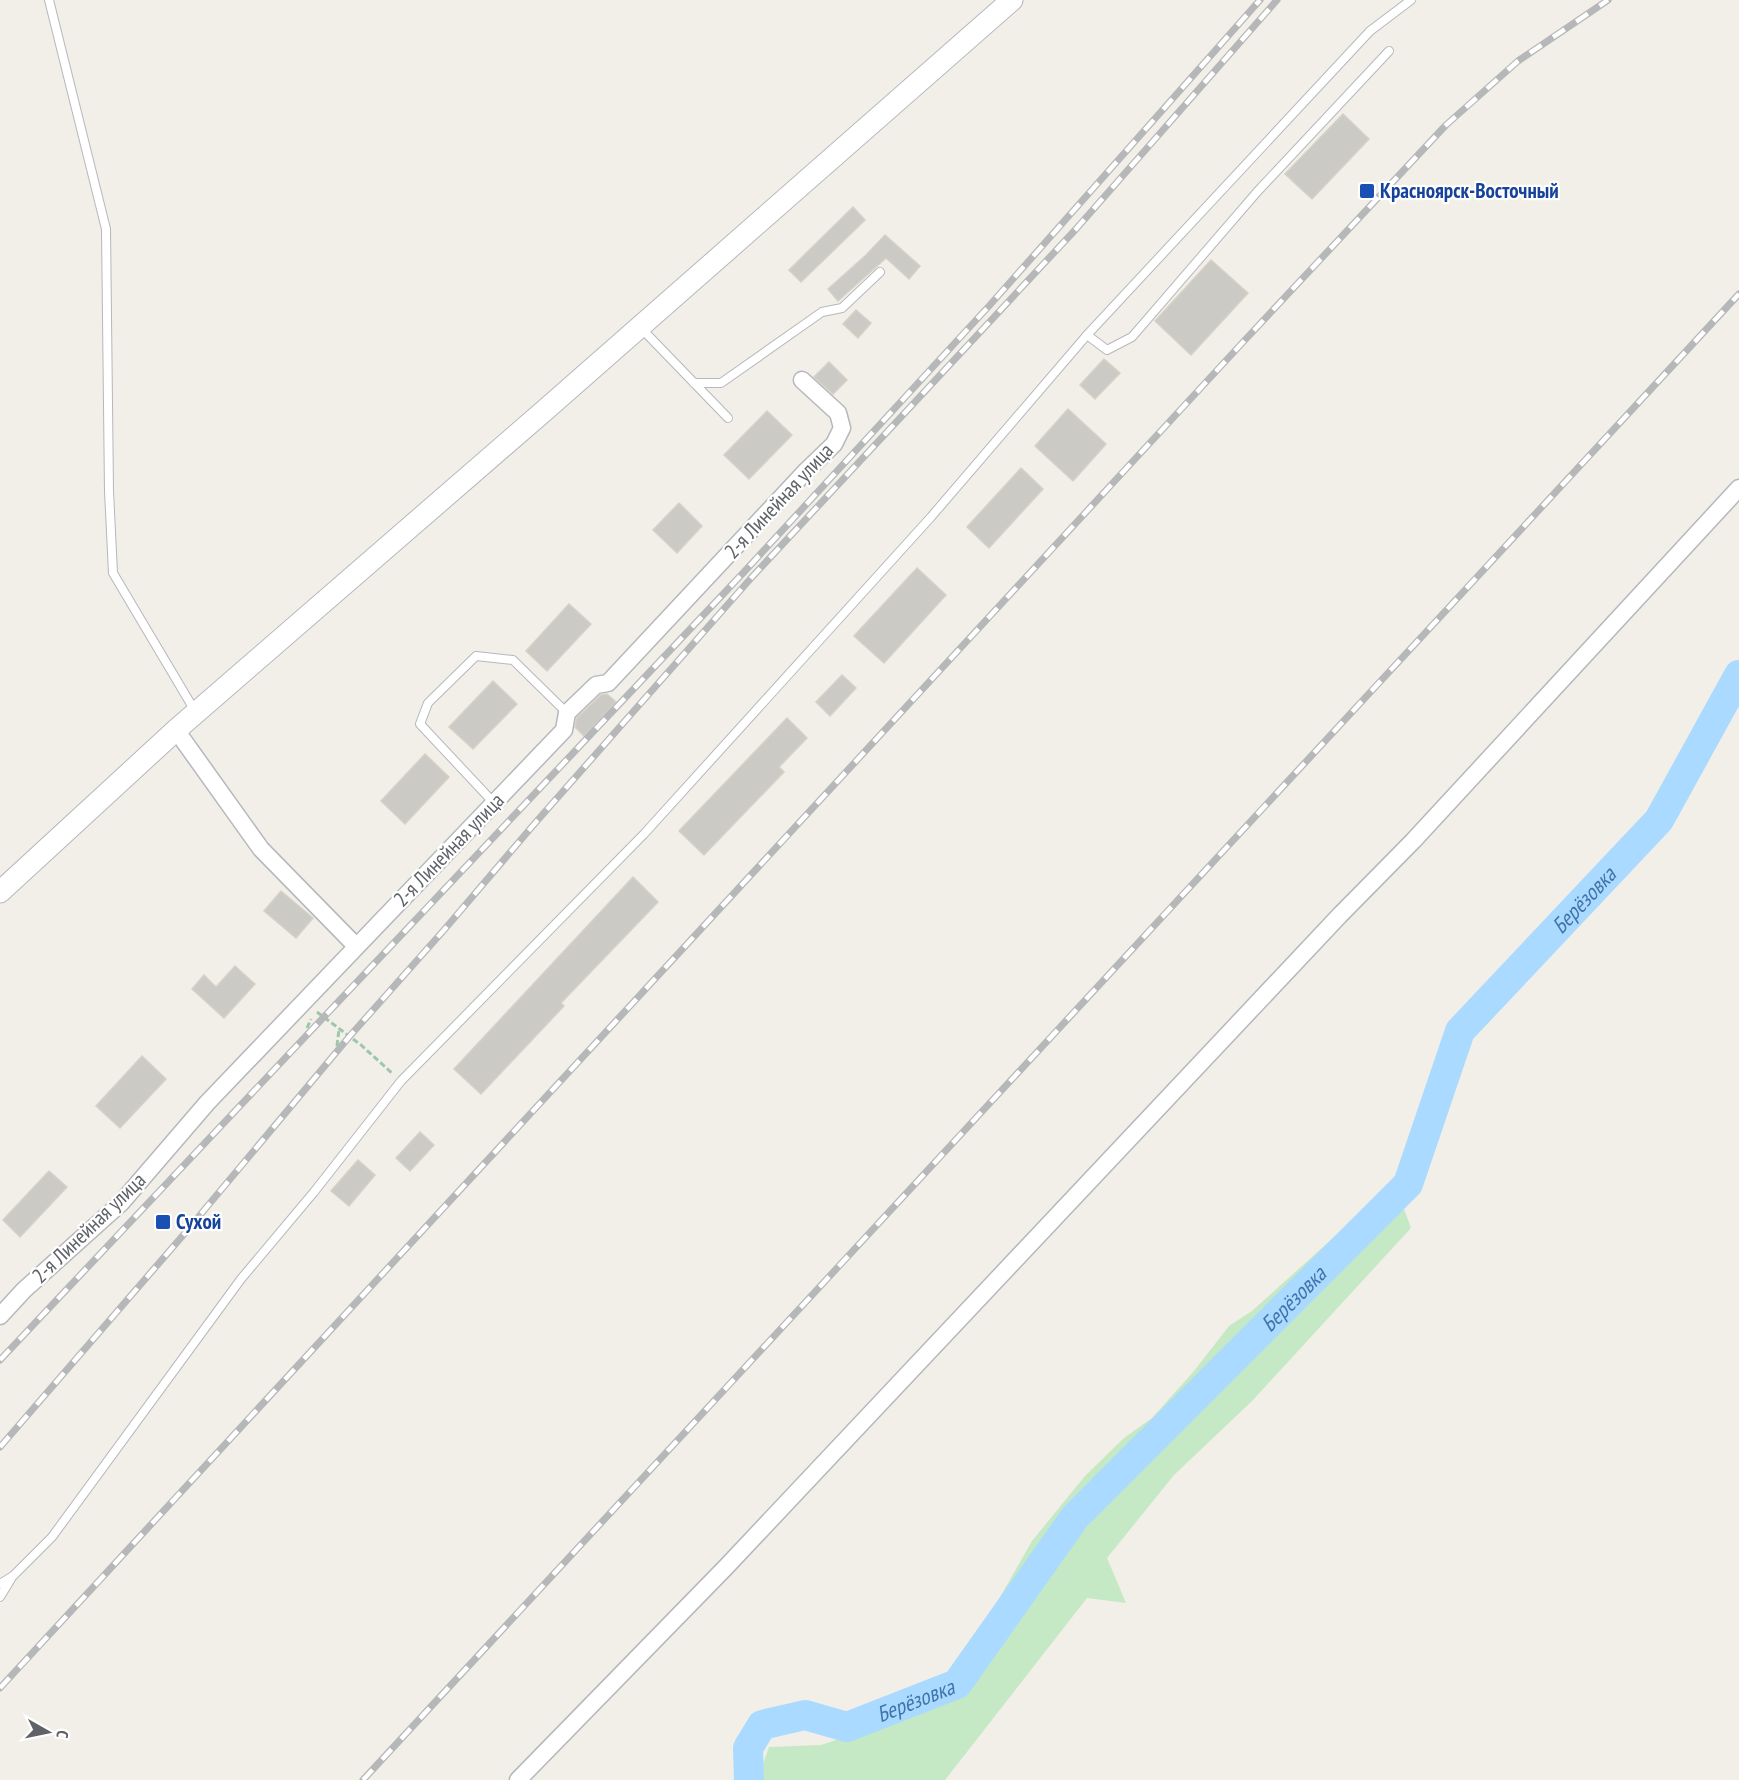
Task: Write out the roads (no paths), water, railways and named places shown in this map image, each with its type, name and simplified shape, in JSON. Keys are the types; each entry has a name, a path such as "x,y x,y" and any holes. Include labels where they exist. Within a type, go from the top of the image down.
{"street":[{"path":"0,892 196,712 1012,0"},
{"name":"2-я Линейная улица","path":"0,1316 24,1290 121,1203 207,1103 564,730 567,713 596,685 608,683 834,444 842,428 838,413 802,380"},
{"path":"518,1780 726,1567 1324,932 1413,841 1739,488"},
{"path":"176,730 261,849 356,946"}],"lane":[{"path":"50,0 106,229 109,491 113,573 196,712"},
{"path":"0,1597 13,1576 52,1537 241,1279 314,1192 401,1081 644,834 931,517 1087,335 1371,31 1411,0"},
{"path":"1087,335 1107,350 1132,337 1257,192 1389,51"},
{"path":"694,383 721,382 822,312 842,308 880,272"},
{"path":"640,326 728,418"},
{"path":"494,803 420,724 428,702 476,656 513,660 567,713"},
{"path":"0,1584 13,1576"}],"waterway":[{"name":"Берёзовка","path":"749,1780 748,1748 762,1725 805,1715 847,1727 957,1684 1075,1517 1408,1184 1460,1031 1659,820 1739,675"}],"railway":[{"path":"0,1360 744,572 989,306 1260,0"},
{"path":"0,1447 185,1233 349,1037 752,577 1076,229 1277,0"},
{"path":"0,1688 1446,125 1518,61 1608,0"},
{"path":"363,1780 1739,294"}],"place":[{"name":"Красноярск-Восточный","path":"1367,191"},
{"name":"Сухой","path":"163,1222"}]}
